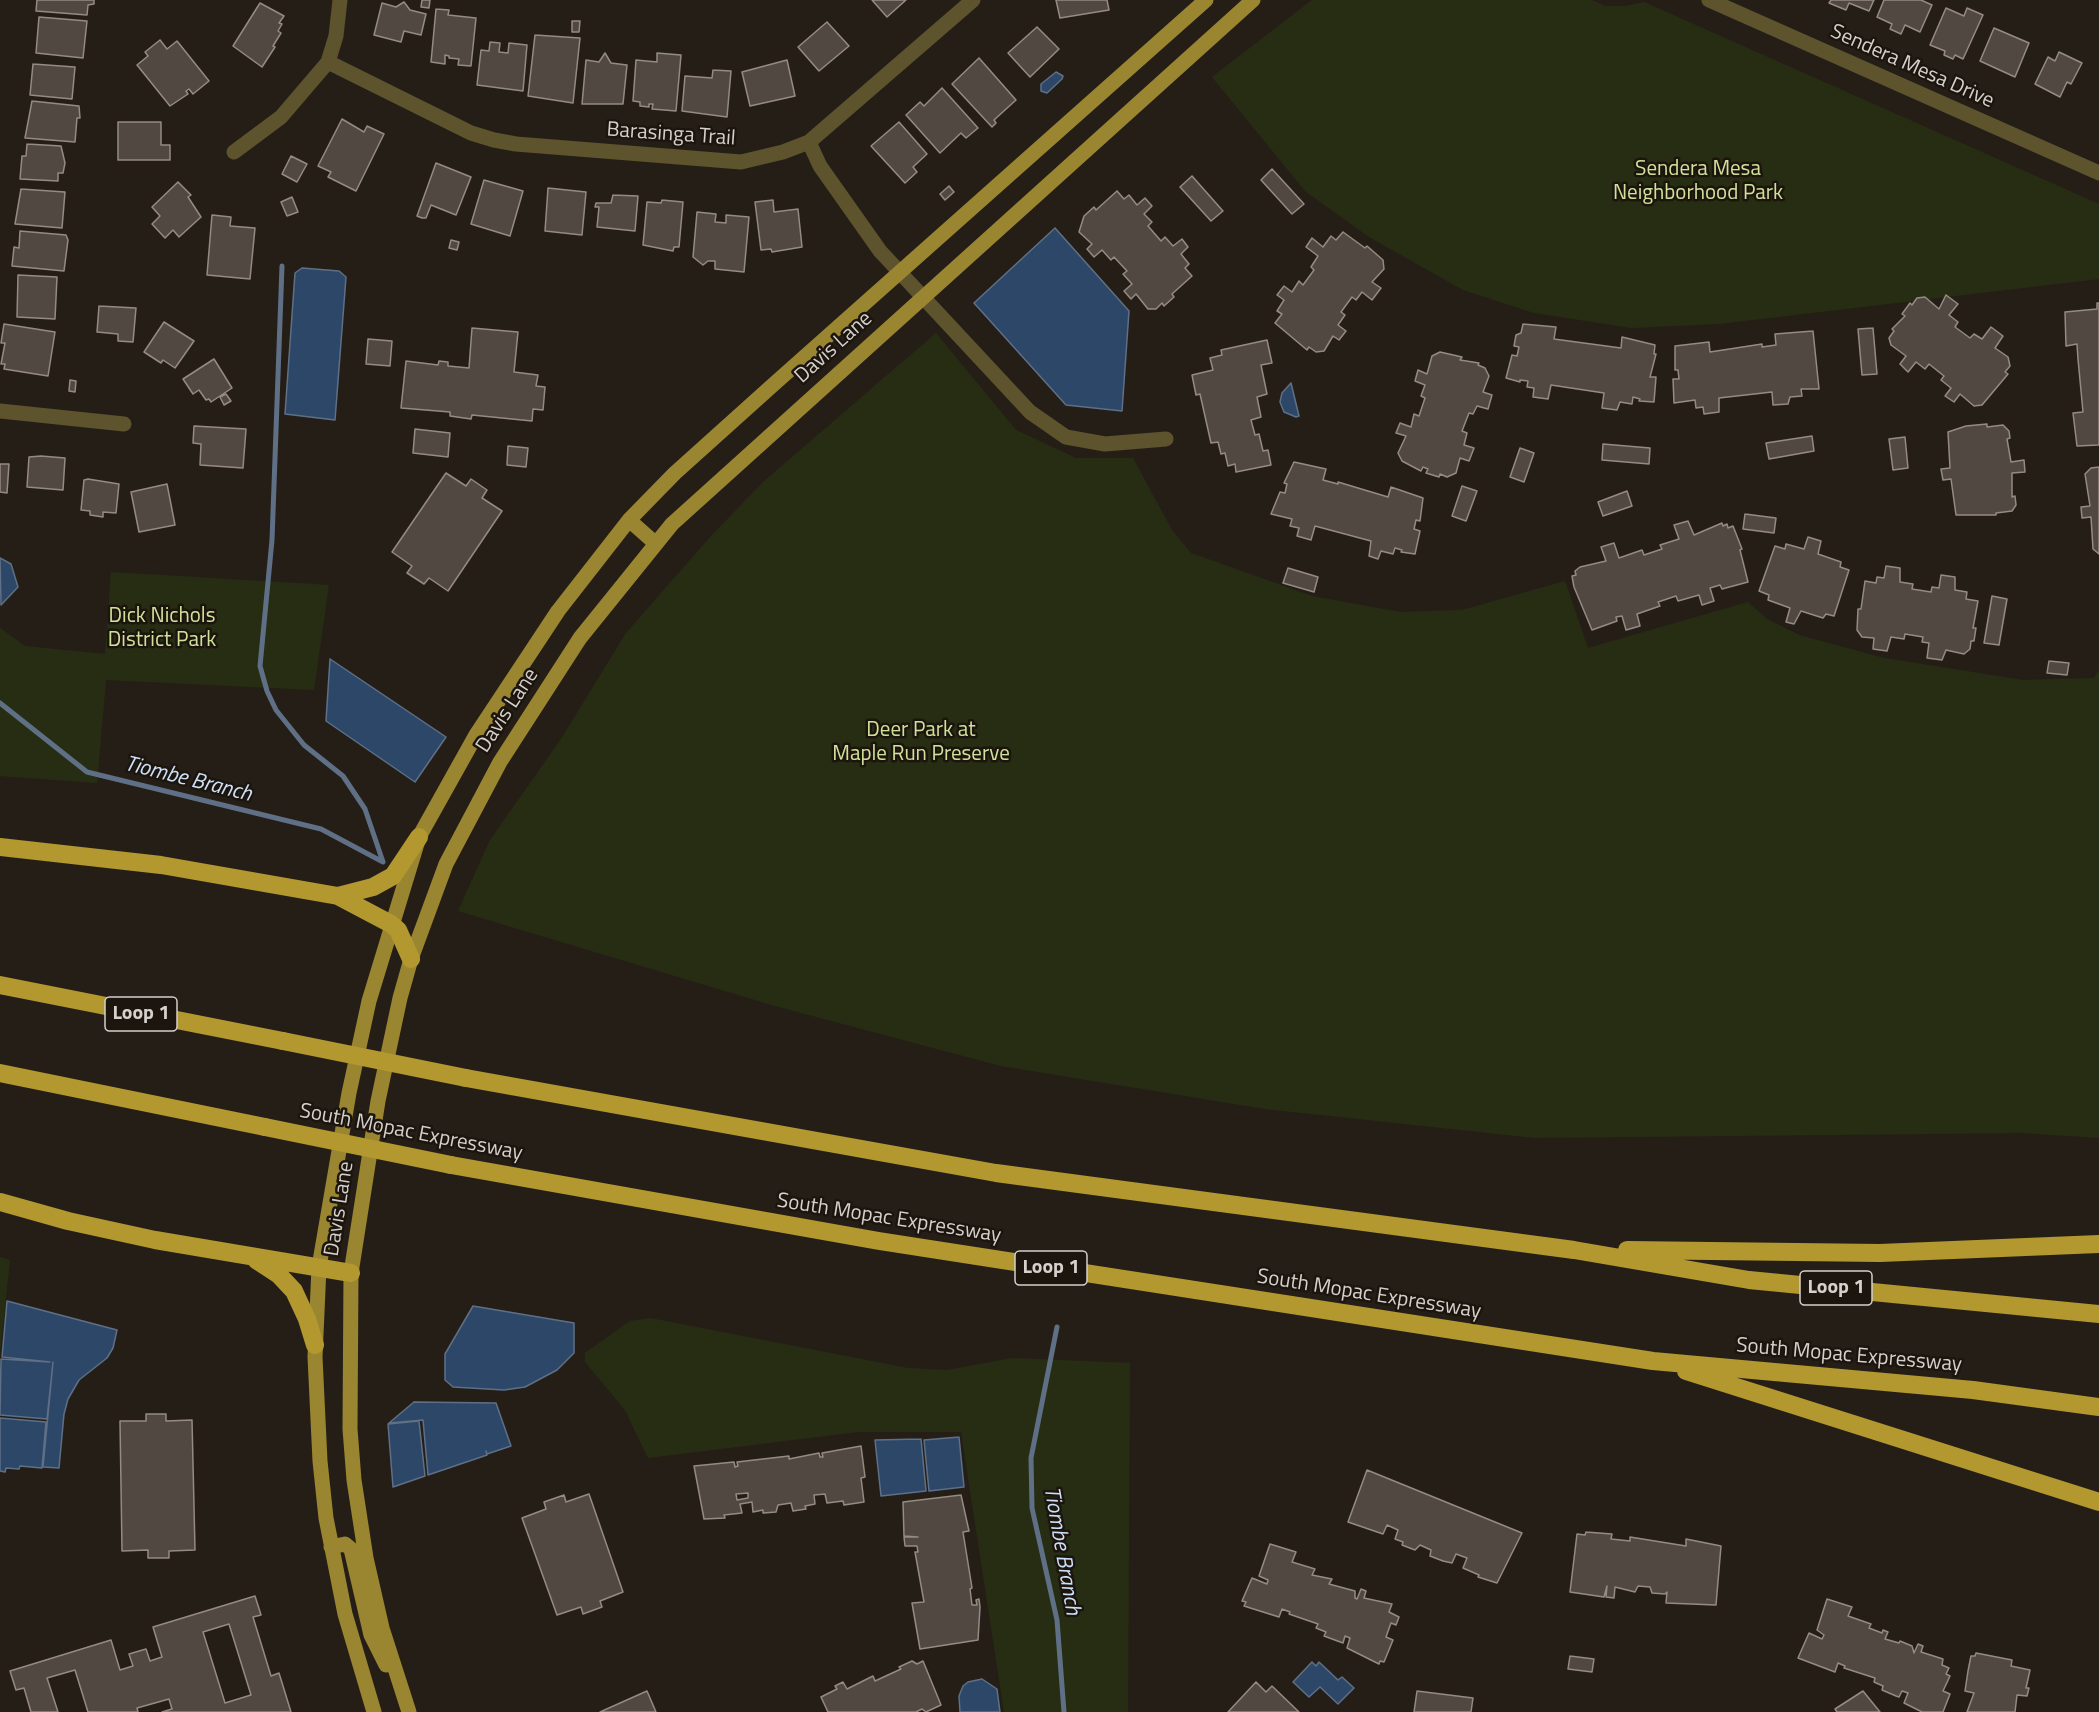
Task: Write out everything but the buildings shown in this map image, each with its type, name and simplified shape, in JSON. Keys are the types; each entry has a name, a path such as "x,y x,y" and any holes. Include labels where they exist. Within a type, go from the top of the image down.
{"highway":[{"path":"338,896 373,887 393,876 419,837"},
{"path":"0,847 161,865 338,896 391,924 405,943 411,959"},
{"name":"Loop 1","path":"0,985 466,1078 996,1173 1574,1250 1749,1280 2099,1314"},
{"name":"South Mopac Expressway","path":"0,1073 452,1165 879,1241 1653,1361 1973,1390 2099,1407"},
{"path":"0,1202 68,1221 155,1240 351,1273"},
{"path":"1574,1250 1880,1253 2099,1244"},
{"path":"249,1256 279,1275 294,1291 315,1345"},
{"path":"1653,1361 2099,1502"}],"main road":[{"name":"Davis Lane","path":"374,1712 345,1614 331,1547 320,1461 315,1345 319,1267 351,1081 369,1000 419,837 482,726 558,611 629,520 675,473 899,271 1206,0"},
{"name":"Davis Lane","path":"409,1712 399,1688 369,1569 354,1480 350,1430 351,1273 378,1101 411,959 446,864 500,762 580,638 672,524 1253,0"},
{"path":"629,520 655,543"},
{"path":"331,1547 345,1544 351,1549 371,1635 399,1688"}],"street":[{"path":"234,152 281,117 328,62 336,36 340,0"},
{"name":"Barasinga Trail","path":"328,62 471,133 516,144 723,162 762,158 809,142 972,0"},
{"name":"Sendera Mesa Drive","path":"1709,0 2099,173"},
{"path":"809,142 820,166 846,207 922,297 1030,412 1066,437 1105,444 1166,439"},
{"path":"0,411 124,424"}],"green space":[{"name":"Sendera Mesa Neighborhood Park","path":"1312,0 1592,0 1605,6 1626,6 1644,2 2099,204 2099,279 1719,324 1632,328 1534,313 1463,290 1369,237 1305,191 1212,77"},
{"name":"Deer Park at Maple Run Preserve","path":"936,333 1016,430 1076,458 1133,458 1172,530 1191,553 1312,596 1400,612 1462,610 1565,581 1588,648 1748,602 1767,619 1799,635 1884,658 2023,680 2094,678 2099,670 2099,1138 2023,1133 1535,1138 1265,1109 1001,1066 775,1006 458,911 490,840 561,739 626,633 711,536 763,482"},
{"name":"Dick Nichols District Park","path":"111,572 329,585 314,690 106,680 97,783 0,776 0,628 25,646 105,654"},
{"path":"0,1257 10,1260 0,1354"},
{"path":"650,1318 908,1368 947,1370 1012,1358 1130,1363 1128,1712 1004,1712 961,1432 858,1432 648,1458 625,1410 585,1362 585,1353 630,1321"}],"water":[{"path":"1056,72 1063,76 1062,79 1047,93 1041,91 1041,84"},
{"path":"1055,228 1129,311 1122,411 1066,405 974,303"},
{"path":"302,268 339,271 346,277 335,420 285,414 295,273"},
{"path":"1291,383 1299,416 1296,417 1284,412 1280,402 1282,393"},
{"path":"0,558 11,564 18,587 1,605"},
{"path":"330,659 446,737 415,782 326,721"},
{"path":"7,1301 117,1330 113,1348 107,1358 79,1380 68,1399 64,1414 59,1468 43,1467 53,1362 47,1419 0,1415 1,1359 50,1362 2,1357"},
{"path":"473,1306 574,1323 574,1353 557,1370 525,1387 504,1390 453,1387 445,1380 445,1354"},
{"path":"414,1402 496,1403 511,1446 487,1454 486,1451 487,1455 428,1475 423,1420 389,1423"},
{"path":"0,1418 46,1422 42,1468 20,1466 19,1469 6,1468 5,1472 0,1471"},
{"path":"419,1421 425,1476 393,1487 388,1424"},
{"path":"959,1437 964,1487 929,1491 924,1440"},
{"path":"921,1439 926,1491 881,1496 875,1440"},
{"path":"1312,1662 1316,1666 1319,1662 1338,1680 1342,1677 1354,1688 1338,1704 1320,1687 1309,1697 1293,1682"},
{"path":"982,1679 997,1689 1000,1712 960,1712 959,1696 963,1686 968,1682"}],"waterway":[{"path":"282,266 272,540 260,666 267,691 276,710 304,745 343,776 365,809 383,862"},
{"name":"Tiombe Branch","path":"0,703 87,772 321,829 383,862"},
{"name":"Tiombe Branch","path":"1057,1327 1031,1458 1032,1508 1057,1620 1064,1712"}]}
